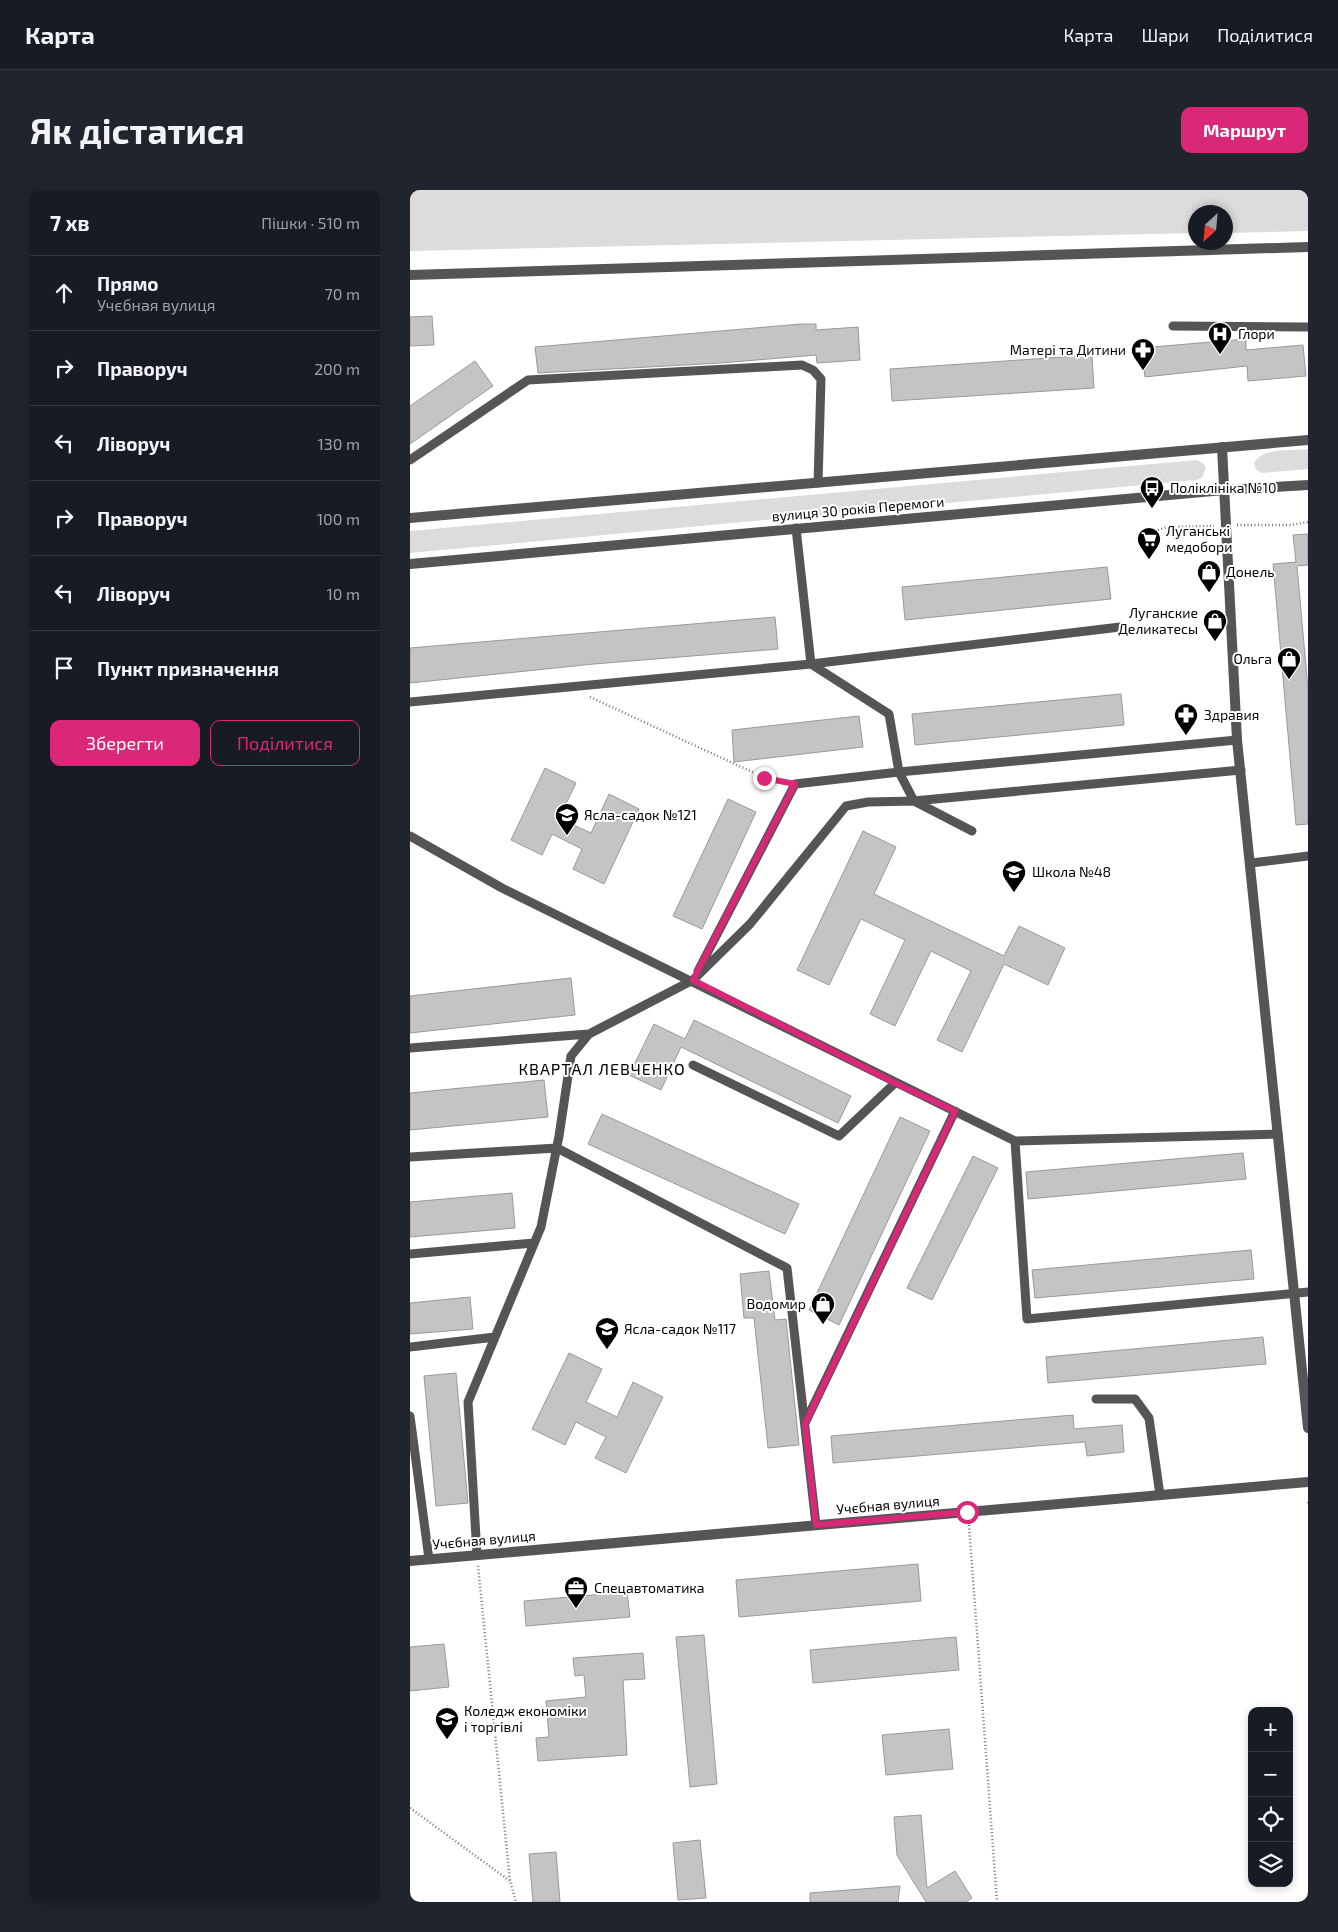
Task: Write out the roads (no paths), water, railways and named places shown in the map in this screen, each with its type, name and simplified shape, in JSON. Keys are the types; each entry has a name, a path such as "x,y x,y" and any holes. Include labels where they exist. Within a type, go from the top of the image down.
{"street":[{"path":"410,275 1308,247"},
{"path":"410,518 1308,440"},
{"path":"1222,447 1237,740 1308,1428"},
{"name":"вулиця 30 років Перемоги","path":"410,564 1224,490 1308,485"},
{"name":"Учєбная вулиця","path":"410,1561 1308,1482"}],"lane":[{"path":"1173,326 1308,327"},
{"path":"410,460 528,380 802,365 813,370 821,379 818,483"},
{"path":"796,528 811,664"},
{"path":"410,702 811,664 1120,627"},
{"path":"811,664 889,714 899,772 914,801 972,831"},
{"path":"693,980 795,784 899,772 1237,740"},
{"path":"410,1048 589,1034 693,980 750,924 846,806 868,802 914,801 1241,770"},
{"path":"410,836 502,888 693,980 895,1083 1016,1141 1278,1134"},
{"path":"1251,863 1308,856"},
{"path":"477,1555 468,1402 540,1227 557,1148 571,1056 589,1034"},
{"path":"693,1065 840,1136 895,1083"},
{"path":"805,1424 955,1111"},
{"path":"1016,1141 1027,1319 1308,1292"},
{"path":"410,1157 557,1148 787,1268 816,1525"},
{"path":"410,1254 534,1243"},
{"path":"410,1346 495,1337"},
{"path":"1096,1399 1135,1398 1149,1418 1160,1495"},
{"path":"410,1416 429,1559"}],"place":[{"name":"Глори","path":"1220,355"},
{"name":"Матері та Дитини","path":"1143,371"},
{"name":"Поліклініка №10","path":"1152,509"},
{"name":"Луганські медобори","path":"1149,560"},
{"name":"Донель","path":"1209,593"},
{"name":"Луганские Деликатесы","path":"1215,642"},
{"name":"Ольга","path":"1289,680"},
{"name":"Здравия","path":"1186,736"},
{"name":"Ясла-садок №121","path":"567,836"},
{"name":"Школа №48","path":"1014,893"},
{"name":"Водомир","path":"823,1325"},
{"name":"Ясла-садок №117","path":"607,1350"},
{"name":"Спецавтоматика","path":"576,1609"},
{"name":"Коледж економіки і торгівлі","path":"447,1740"}],"district":[{"name":"КВАРТАЛ ЛЕВЧЕНКО","path":"602,1069"}]}
